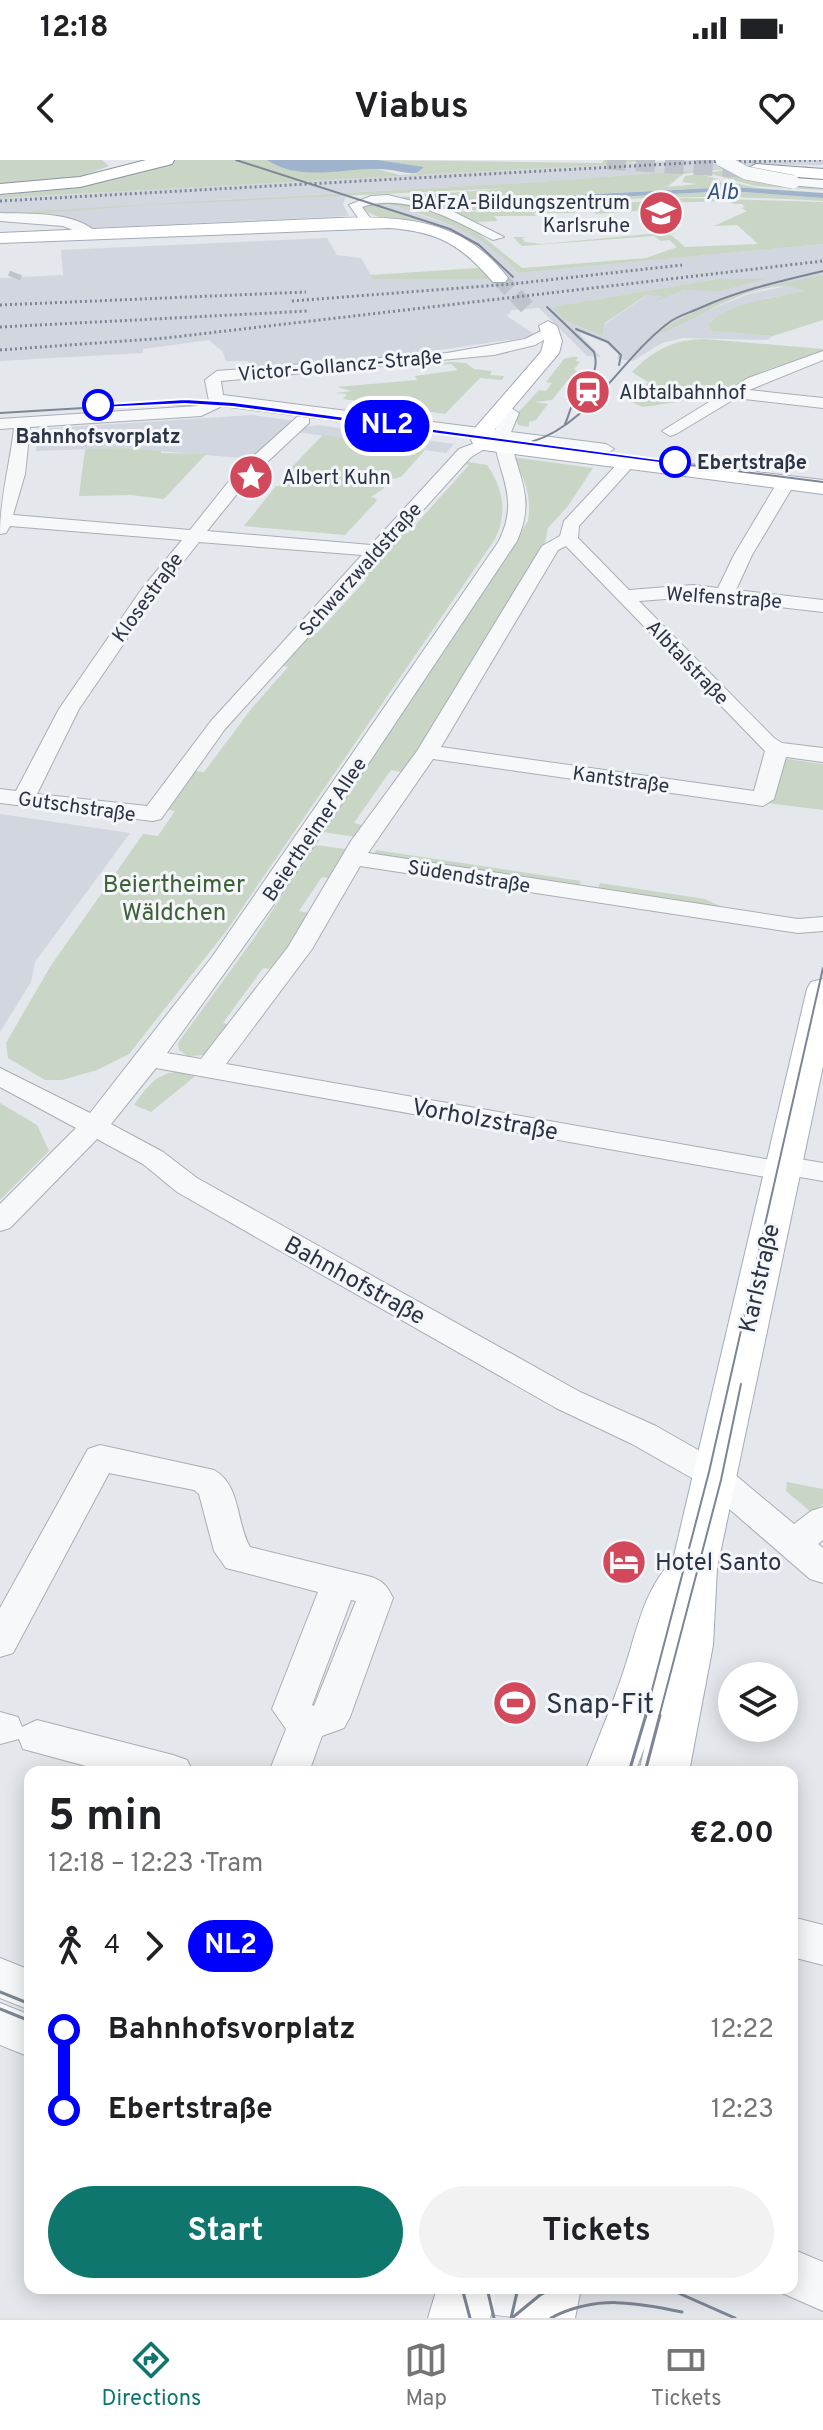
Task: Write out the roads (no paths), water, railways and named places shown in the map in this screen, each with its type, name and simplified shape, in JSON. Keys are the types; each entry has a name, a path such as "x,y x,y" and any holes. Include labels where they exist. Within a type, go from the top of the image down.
{"highway":[{"path":"0,187 96,175 112,168 107,160"},
{"path":"0,187 80,182 166,160"},
{"path":"756,169 818,171"}],"main road":[{"path":"0,238 368,223 409,226 453,238 476,253 499,278"},
{"path":"549,338 556,361 511,413 512,424 526,433 588,442 606,449 823,475"},
{"name":"Schwarzwaldstraße","path":"492,441 489,423 549,338"},
{"path":"492,441 627,464 823,487"},
{"name":"Karlstraße","path":"665,1766 691,1639 695,1605 694,1568 823,989"},
{"name":"Karlstraße","path":"612,1766 647,1672 661,1610 675,1585 694,1568"},
{"path":"459,2318 465,2294"},
{"path":"544,2318 550,2294"}],"street":[{"path":"722,160 746,173 823,184"},
{"path":"368,223 355,205 371,200 400,200 473,224 498,237"},
{"path":"0,217 72,225 88,229 92,234"},
{"name":"Victor-Gollancz-Straße","path":"495,351 549,338"},
{"name":"Victor-Gollancz-Straße","path":"217,399 213,380 225,375 355,366 495,351 522,352 549,338"},
{"path":"670,431 731,393 774,371 823,355"},
{"path":"731,393 823,403"},
{"path":"164,415 207,410 215,405 217,399 492,441"},
{"path":"0,424 242,413 492,441 606,449"},
{"path":"492,441 511,413"},
{"name":"Klosestraße","path":"24,798 69,709 114,642 243,475 303,420"},
{"path":"23,422 17,474 3,524 376,551"},
{"name":"Beiertheimer Allee","path":"0,1221 92,1128 243,934 508,541 518,514 514,473 492,441"},
{"name":"Schwarzwaldstraße","path":"153,814 218,725 465,453 492,441"},
{"name":"Beiertheimer Allee","path":"208,1069 299,949 355,857 427,752 551,546 562,540 570,525 627,464"},
{"path":"725,594 743,555 786,483"},
{"name":"Albtalstraße","path":"562,540 624,596 766,743 777,749"},
{"name":"Welfenstraße","path":"624,596 669,590 823,606"},
{"path":"777,749 823,755"},
{"name":"Kantstraße","path":"427,752 763,799 777,749"},
{"name":"Gutschstraße","path":"0,796 153,814"},
{"name":"Südendstraße","path":"355,857 732,908 823,914"},
{"name":"Südendstraße","path":"732,908 808,927 823,924"},
{"name":"Vorholzstraße","path":"148,1058 765,1168 823,1172"},
{"name":"Bahnhofstraße","path":"0,1076 145,1154 187,1185 568,1400 644,1435 715,1476 823,1569"},
{"path":"0,1642 100,1458 202,1479 216,1492 232,1551 239,1558 339,1584 291,1709 307,1725 291,1766"},
{"path":"794,1543 823,1521"},
{"path":"14,1731 150,1766"},
{"path":"798,1939 823,1945"},
{"path":"0,1978 24,1988"},
{"path":"0,2024 24,2034"},
{"path":"798,2276 823,2287"},
{"path":"486,2294 526,2318"}],"water":[{"path":"267,160 378,160 424,167 417,173 380,169 308,172 293,171"},
{"name":"Alb","path":"732,187 823,193 823,198 729,191 466,205 414,195 434,194 480,200"}],"tunnel":[{"path":"607,160 756,169"},
{"path":"14,278 16,273"},
{"path":"499,278 529,309"}],"tram line":[{"path":"236,160 450,229 479,245 513,277"},
{"path":"531,442 552,433 587,407 650,339 674,319 745,291 823,271"},
{"path":"547,307 594,352 596,360 594,372 573,402 565,424"},
{"path":"576,329 608,342 621,355 619,365"},
{"name":"NL2","path":"98,405 185,401 233,405 675,462"},
{"path":"0,413 150,404 215,405 823,482"},
{"path":"645,1717 709,1472 823,968"},
{"path":"659,1717 721,1480 741,1384"},
{"path":"631,1766 646,1715"},
{"path":"647,1766 660,1715"},
{"path":"0,1992 24,2002"},
{"path":"0,2009 24,2019"},
{"path":"464,2294 470,2318"},
{"path":"488,2294 494,2318"},
{"path":"511,2318 517,2294"},
{"path":"512,2318 542,2294"},
{"path":"681,2294 735,2318"},
{"path":"551,2318 600,2303 632,2303 682,2312"}],"railway":[{"path":"0,201 741,160"},
{"path":"729,162 823,160"},
{"path":"0,350 166,338 823,261"},
{"path":"292,301 512,284 682,265"},
{"path":"0,305 306,292"},
{"path":"0,327 308,311"}],"place":[{"name":"BAFzA-Bildungszentrum Karlsruhe","path":"661,213"},
{"name":"Albtalbahnhof","path":"588,392"},
{"name":"Bahnhofsvorplatz","path":"98,405"},
{"name":"Ebertstraße","path":"675,462"},
{"name":"Albert Kuhn","path":"251,477"},
{"name":"Hotel Santo","path":"624,1562"},
{"name":"Snap-Fit","path":"515,1703"}],"park label":[{"name":"Beiertheimer Wäldchen","path":"174,898"}]}
